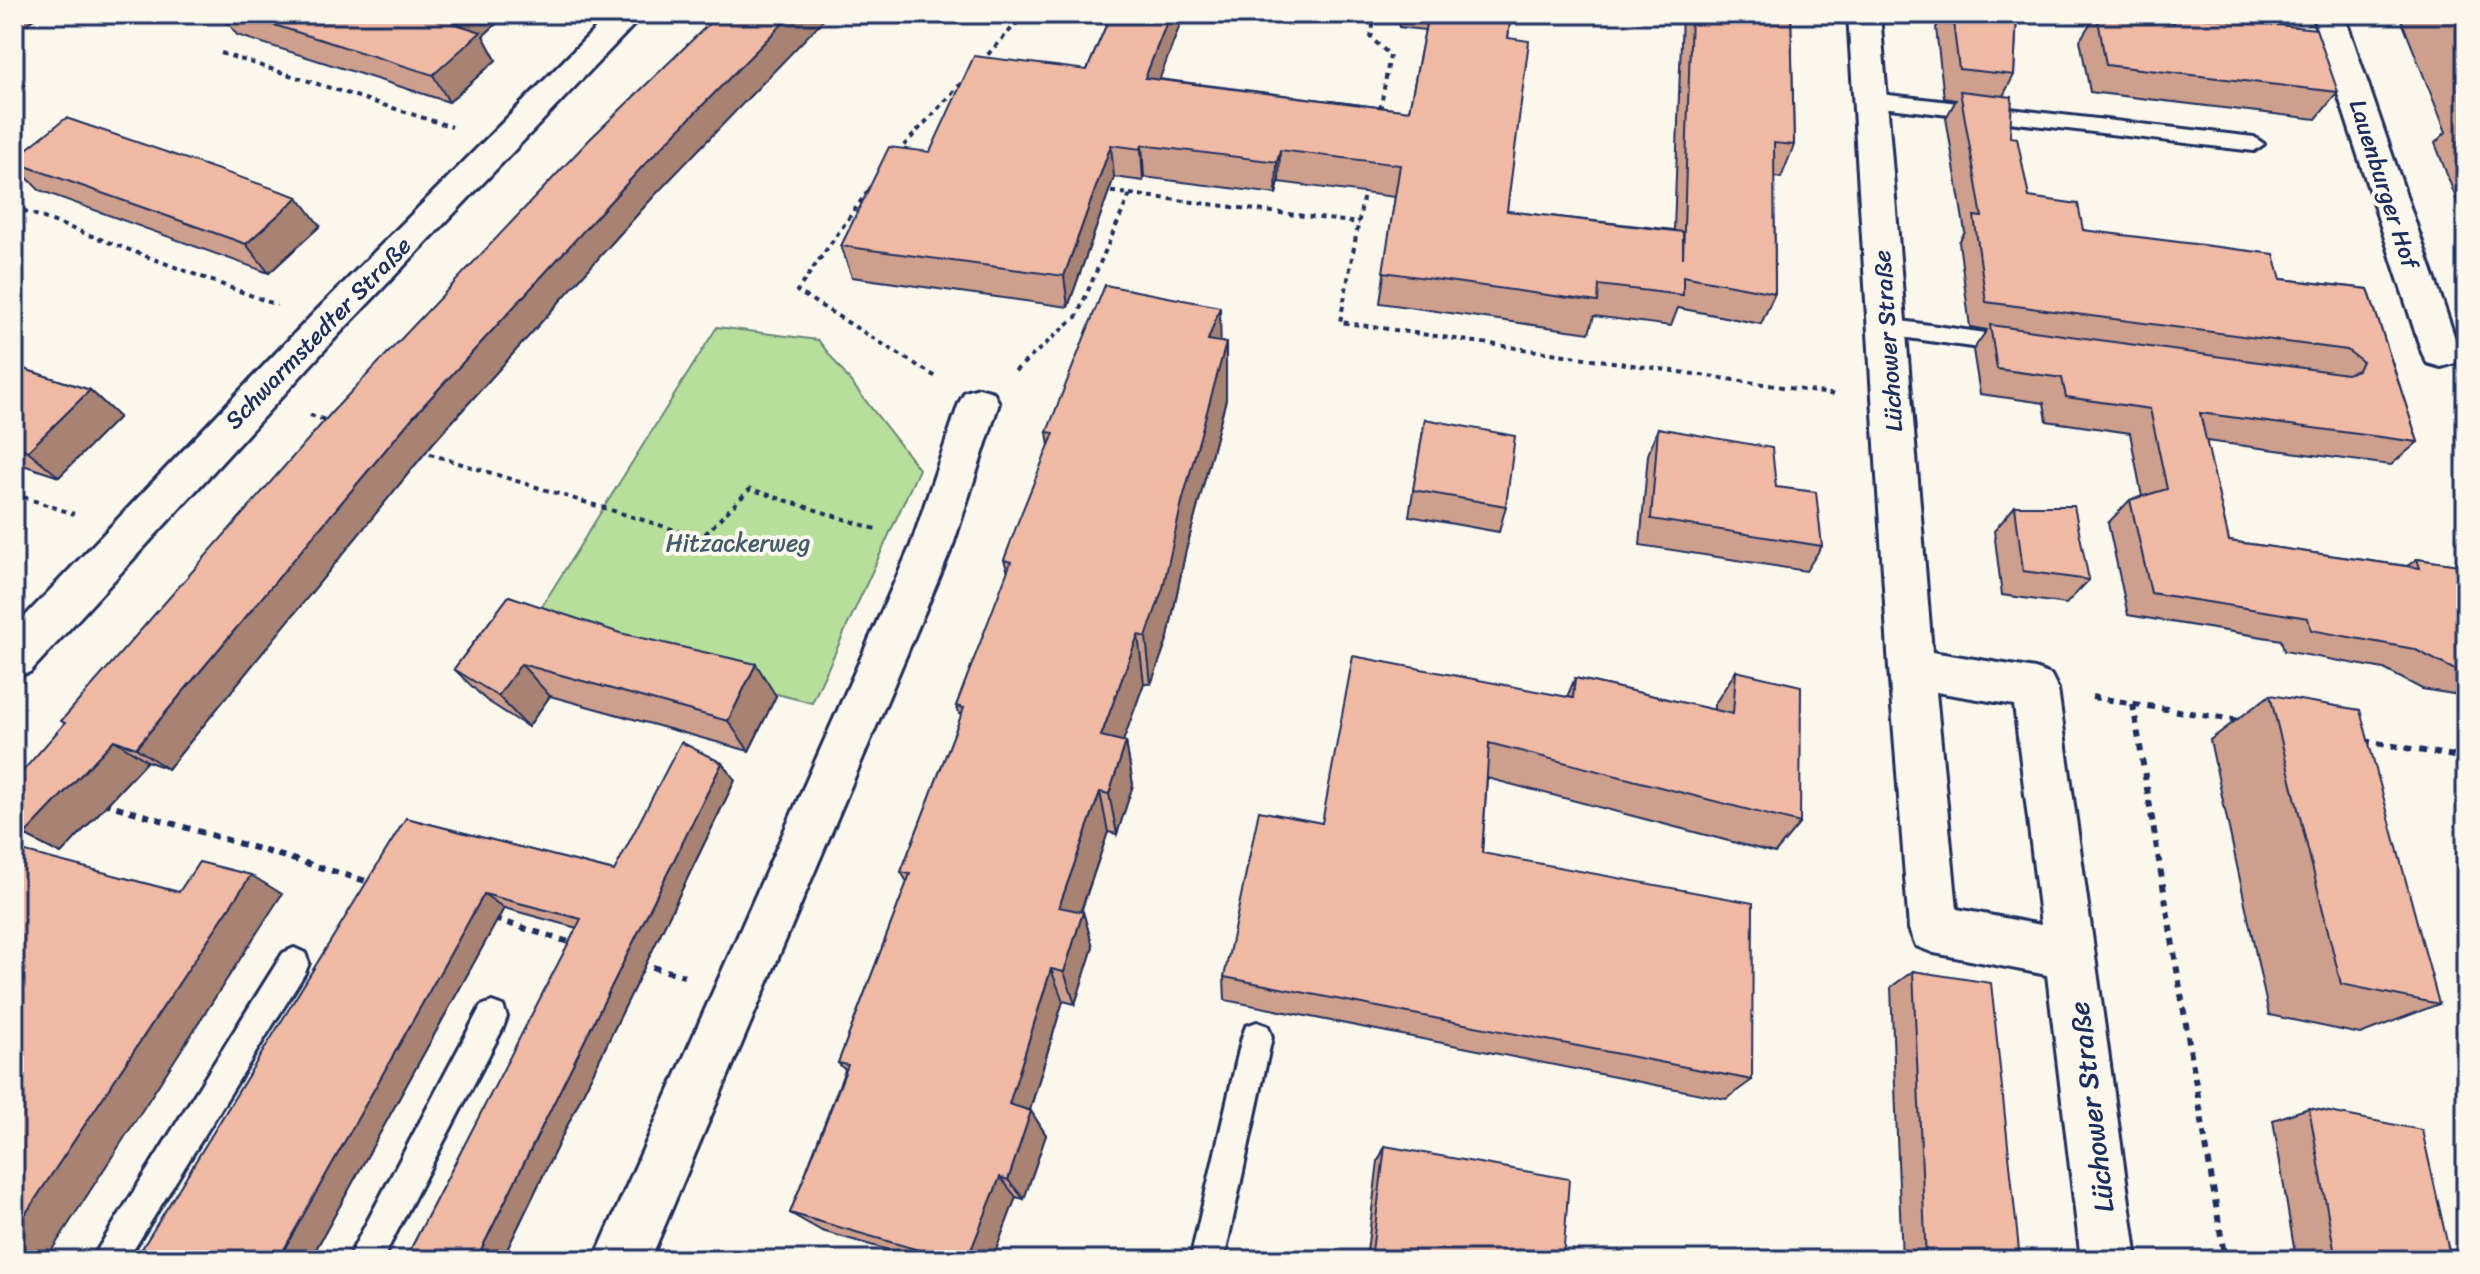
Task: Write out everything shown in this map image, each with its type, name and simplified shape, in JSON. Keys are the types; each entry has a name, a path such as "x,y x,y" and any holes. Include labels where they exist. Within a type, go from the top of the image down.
{"street":[{"name":"Schwarmstedter Straße","path":"14,658 327,323 628,14"},
{"name":"Lüchower Straße","path":"1864,14 1911,668 1934,929 2072,955"},
{"name":"Lauenburger Hof","path":"2328,14 2441,353"},
{"path":"622,1260 932,545 979,403"},
{"path":"1911,668 2035,689"},
{"name":"Lüchower Straße","path":"2035,689 2072,955 2109,1260"}],"lane":[{"path":"1871,100 2254,144"},
{"path":"1887,327 2043,349"},
{"path":"108,1260 294,963"},
{"path":"364,1260 492,1017"},
{"path":"1207,1260 1257,1037"}],"path":[{"path":"896,154 1025,14"},
{"path":"1375,14 1371,38 1390,55 1379,116"},
{"path":"221,53 502,143"},
{"path":"1367,177 1340,322 1893,403"},
{"path":"869,190 797,291 979,403 1077,316 1130,194"},
{"path":"1100,190 1359,223"},
{"path":"14,207 327,323"},
{"path":"256,398 343,426"},
{"path":"419,450 701,538 750,489 932,545"},
{"path":"2035,689 2254,723"},
{"path":"2133,704 2225,1260"},
{"path":"2360,740 2466,758"},
{"path":"89,799 376,884"},
{"path":"482,916 587,947"},
{"path":"633,961 738,992"}],"green space":[{"name":"Hitzackerweg","path":"717,327 818,340 919,469 812,703 527,630"}],"building":[{"path":"239,14 463,14 453,23 481,32 433,75"},
{"path":"719,14 792,14 641,168 413,417 136,748 114,740 24,835 14,826 14,781 65,723 61,721 333,411 590,139"},
{"path":"1111,14 1170,14 1145,78 1409,111 1428,14 1511,14 1508,38 1529,41 1507,211 1683,232 1683,258 1691,14 1791,14 1794,145 1774,143 1775,293 1683,276 1683,295 1599,285 1598,302 1383,272 1400,165 1280,150 1277,162 1142,145 1141,149 1111,145 1064,276 841,246 889,147 930,152 974,56 1087,70"},
{"path":"1952,14 2017,14 2014,75 1959,69"},
{"path":"2097,14 2174,22 2173,14 2316,29 2338,92 2106,65"},
{"path":"1960,91 2012,97 2010,137 2017,138 2029,197 2078,204 2083,230 2274,254 2281,279 2368,289 2418,442 2200,413 2229,541 2420,568 2417,559 2466,566 2466,671 2453,669 2414,649 2311,630 2308,618 2151,593 2130,500 2167,489 2150,409 2066,397 2062,378 1997,369 1990,325 2347,374 2358,370 2362,361 2347,350 1986,302 1974,216 1982,217"},
{"path":"66,118 298,197 246,244 14,162"},
{"path":"1105,285 1220,307 1208,340 1226,343 1182,502 1163,588 1146,637 1138,635 1101,736 1126,742 1109,794 1100,792 1059,907 1083,912 1064,972 1051,969 1009,1104 1031,1111 1008,1180 1000,1177 967,1260 953,1260 790,1213 848,1065 838,1063 910,874 901,872 964,708 956,706 1011,562 1004,560 1054,433 1047,432"},
{"path":"14,366 90,390 28,451 14,446"},
{"path":"1425,419 1515,436 1506,506 1413,490"},
{"path":"1658,428 1772,448 1776,487 1816,492 1822,546 1651,519"},
{"path":"2015,506 2074,506 2089,580 2023,571"},
{"path":"509,596 620,633 756,664 728,721 521,664 498,696 454,669"},
{"path":"1353,656 1573,698 1575,678 1733,714 1736,671 1801,686 1800,823 1489,743 1482,853 1753,903 1752,1080 1224,977 1259,811 1322,823"},
{"path":"2270,695 2360,710 2439,1004 2341,984"},
{"path":"681,742 722,763 476,1260 405,1260 581,919 484,894 278,1260 135,1260 406,818 614,871"},
{"path":"14,849 179,892 199,862 251,875 14,1231"},
{"path":"1913,971 1991,983 2020,1260 1926,1260"},
{"path":"2309,1108 2422,1130 2451,1260 2336,1260"},
{"path":"1385,1146 1569,1179 1563,1260 1371,1260"}]}
